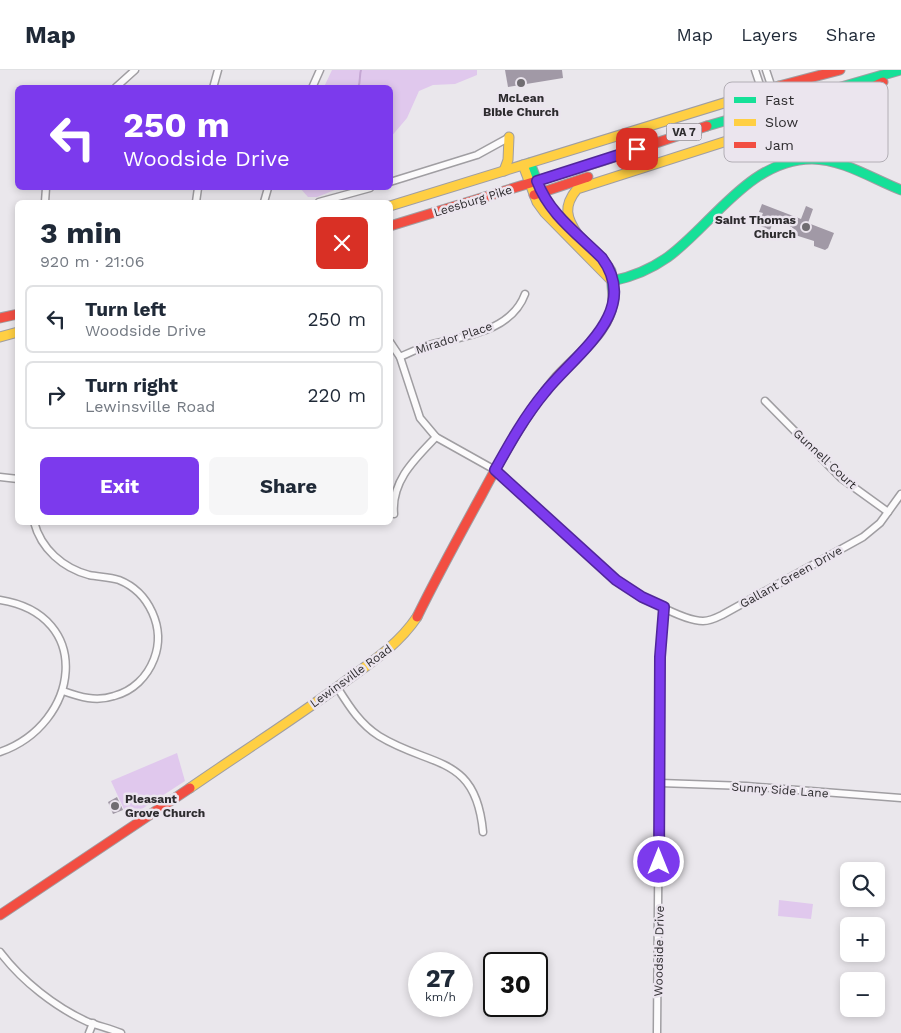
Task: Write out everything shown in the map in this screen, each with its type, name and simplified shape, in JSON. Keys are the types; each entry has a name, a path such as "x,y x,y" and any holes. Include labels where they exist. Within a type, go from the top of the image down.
{"main road":[{"name":"Leesburg Pike","path":"792,82 840,70"},
{"name":"Leesburg Pike","path":"859,82 900,70"},
{"path":"884,82 901,74"},
{"name":"Leesburg Pike","path":"393,205 724,102"},
{"name":"Leesburg Pike","path":"393,225 724,121"},
{"path":"537,194 724,134"},
{"path":"504,171 508,160 509,137"},
{"path":"578,235 570,224 566,208 570,197 577,189 724,141"},
{"path":"612,281 640,273 670,256 761,174 785,162"},
{"path":"828,162 901,190"},
{"name":"Lewinsville Road","path":"0,915 337,687 382,654 410,629 508,446 544,393 605,326 613,304 611,270 537,194 527,164"},
{"name":"Lewinsville Road","path":"537,194 536,202 555,224 612,281"},
{"path":"0,318 15,315"},
{"path":"0,337 15,333"}],"street":[{"path":"118,85 136,70"},
{"path":"214,85 218,70"},
{"path":"313,85 320,70"},
{"path":"755,70 759,82"},
{"path":"766,70 770,82"},
{"path":"393,181 477,155 509,137"},
{"path":"327,200 363,190"},
{"name":"Mirador Place","path":"400,357 427,346 465,337 491,327 512,315 522,302 525,294"},
{"path":"393,346 400,357 416,408 426,427 436,437 495,470 616,580 642,597 664,607"},
{"name":"Gunnell Court","path":"765,402 841,478 888,512"},
{"path":"394,514 394,497 400,479 413,461 436,437"},
{"path":"0,477 15,478"},
{"name":"Gallant Green Drive","path":"664,607 701,621 715,618 863,538 880,523 901,494"},
{"path":"36,525 46,546 61,562 81,573 108,577 128,584 144,598 157,623 156,656 146,675 131,689 112,697 101,699 82,697 63,690"},
{"path":"0,600 19,604 30,609 47,622 60,640 65,659 66,675 63,690 56,706 42,726 23,741 0,752"},
{"name":"Woodside Drive","path":"658,1033 660,657 664,607"},
{"path":"337,687 352,711 370,729 392,742 440,762 458,773 466,781 476,798 483,832"},
{"name":"Sunny Side Lane","path":"660,783 746,786 901,798"},
{"path":"0,952 25,979 74,1015 122,1033"},
{"path":"89,1033 93,1023"}],"shaded area":[{"path":"332,70 477,70 477,75 455,84 433,85 419,91 407,118 393,134 393,85 325,85"},
{"path":"302,190 335,190 317,197 308,197"},
{"path":"177,753 185,781 128,818 111,781"},
{"path":"779,900 813,904 811,919 778,916"}],"building":[{"name":"McLean Bible Church","path":"505,70 562,70 563,78 508,87"},
{"name":"Saint Thomas Church","path":"762,204 801,219 806,206 813,209 808,223 834,233 828,248 825,250 814,246 814,241 795,235 796,230 792,227 774,220 770,230 758,225 763,213 759,212"},
{"name":"Pleasant Grove Church","path":"117,797 123,810 113,814 108,802"}],"waterway":[{"path":"359,85 361,70"}],"traffic: fast":[{"path":"859,82 900,70"},
{"path":"707,126 724,121"},
{"path":"612,281 641,272 668,257 733,196 770,170 790,162"},
{"path":"835,162 901,190"},
{"path":"530,163 542,194 552,210 602,258 611,271 613,298"}],"traffic: slow":[{"path":"393,205 724,103"},
{"path":"504,171 508,160 509,137"},
{"path":"578,235 571,223 568,212 570,201 577,189 724,142"},
{"path":"523,165 537,202 545,213 612,281"},
{"path":"0,337 15,333"},
{"path":"190,788 308,708 375,659 394,644 417,617"}],"traffic: jam":[{"path":"794,82 840,70"},
{"path":"393,225 602,161 707,126"},
{"path":"534,195 588,177"},
{"path":"417,617 456,541 515,436 533,407 554,380 600,333 607,322 613,298"},
{"path":"0,318 15,315"},
{"path":"0,915 190,788"}],"place":[{"name":"McLean Bible Church","path":"521,83"},
{"name":"Saint Thomas Church","path":"806,227"},
{"name":"Pleasant Grove Church","path":"115,806"}],"route":[{"path":"637,149 537,181 545,200 552,210 602,258 611,270 614,299 605,326 544,393 508,446 495,470 616,580 642,597 664,607 660,657 659,862"}]}
